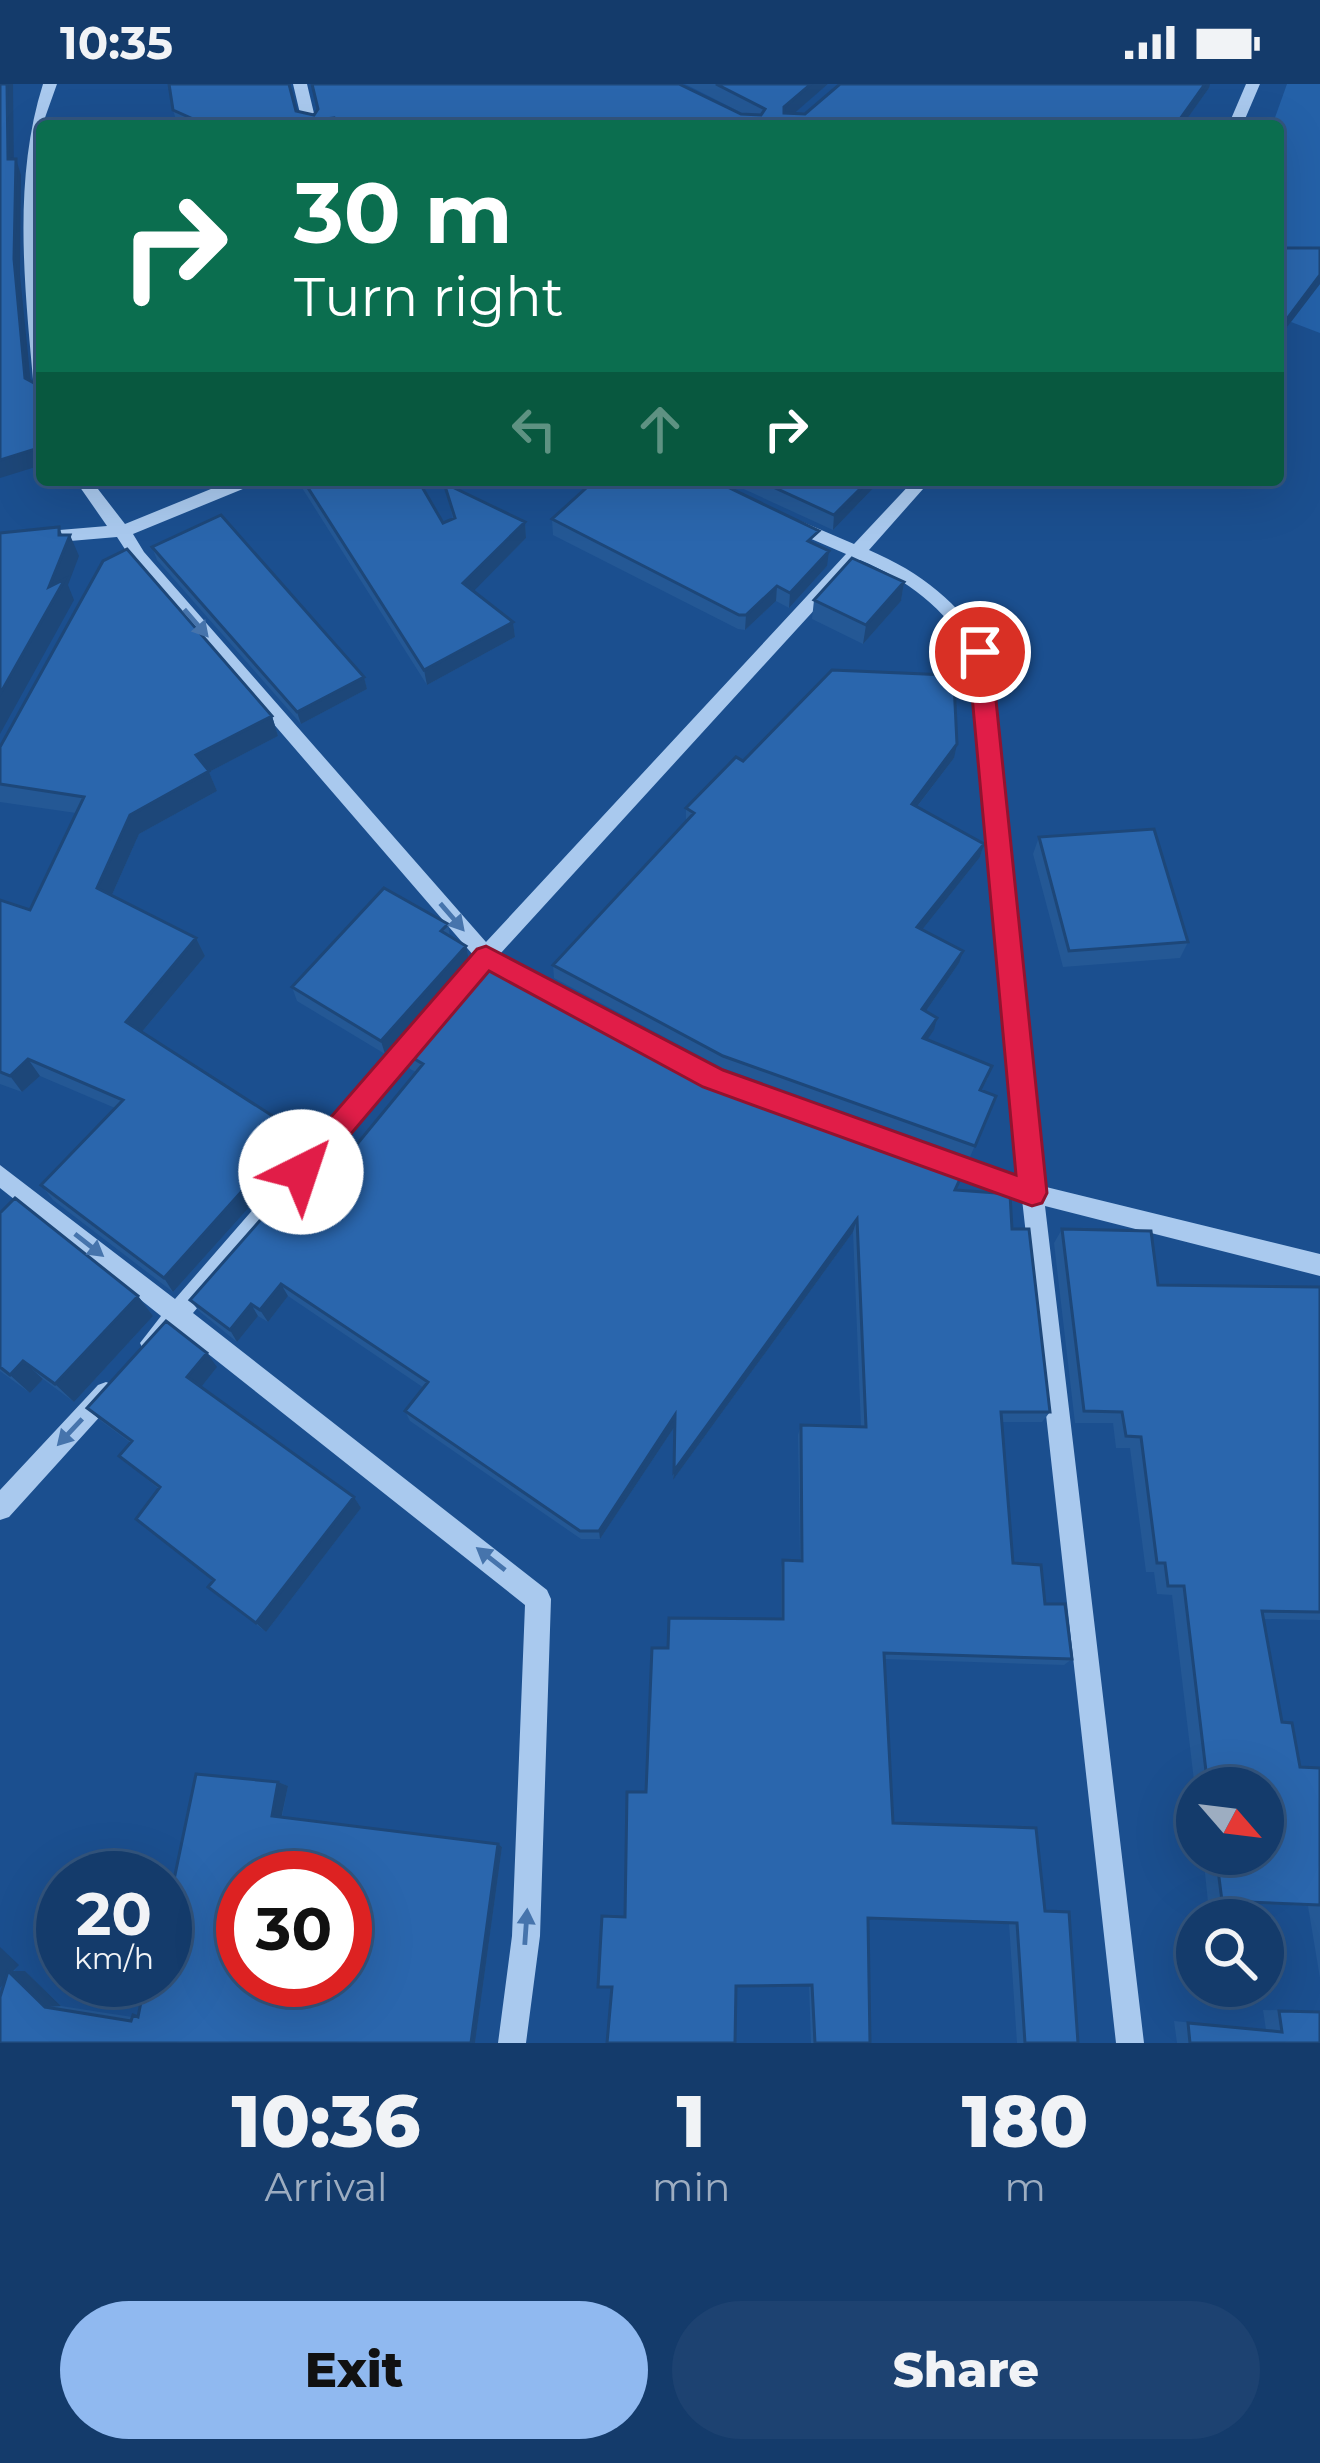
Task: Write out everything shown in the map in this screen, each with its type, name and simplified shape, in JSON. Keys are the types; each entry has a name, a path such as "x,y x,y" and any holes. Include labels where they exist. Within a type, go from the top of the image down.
{"street":[{"path":"39,120 50,84"},
{"path":"300,84 309,120"},
{"path":"1237,120 1249,85"},
{"path":"36,152 29,256 36,328"},
{"path":"85,486 126,530 138,556 486,956 713,1078 756,1094"},
{"path":"0,541 126,530 234,486"},
{"path":"0,1508 178,1316 486,956 916,486"},
{"path":"773,515 929,586 962,616 980,652 1032,1193 1130,2043"},
{"path":"115,551 126,530"},
{"path":"926,1155 1032,1193 1320,1265"},
{"path":"0,1175 538,1599 526,1936 512,2043"}],"shaded area":[{"path":"1287,84 1320,84 1320,333 1284,319 1284,120 1274,120"}],"building":[{"path":"0,84 7,84 8,159 16,159 14,259 25,378 36,384 36,449 0,460"},
{"path":"169,84 289,84 296,111 314,115 318,109 312,84 679,84 741,114 761,115 765,109 716,84 811,84 784,107 784,113 805,114 840,84 1205,84 1179,120 196,120 173,110"},
{"path":"1284,248 1320,248 1320,275 1284,323"},
{"path":"307,486 421,486 443,523 455,518 445,486 450,486 525,522 463,583 513,622 424,670"},
{"path":"588,486 725,486 819,531 808,541 829,551 790,593 777,586 746,615 739,615 552,519"},
{"path":"771,486 863,486 834,515"},
{"path":"221,515 364,677 297,712 152,547"},
{"path":"59,527 59,535 70,535 49,587 65,579 0,694 0,533"},
{"path":"127,549 272,716 196,755 209,771 130,815 97,888 196,938 126,1022 296,1131 164,1278 41,1185 123,1100 28,1059 10,1076 0,1072 0,900 30,910 84,797 0,784 0,747 103,561"},
{"path":"852,558 904,582 866,625 814,600"},
{"path":"832,670 947,675 948,683 954,683 957,744 912,804 984,844 917,927 963,951 922,1009 937,1018 923,1038 992,1066 980,1090 996,1096 975,1146 723,1056 553,965 694,813 686,808 736,757 743,761"},
{"path":"1154,829 1188,942 1069,951 1039,837"},
{"path":"384,888 448,924 441,931 466,946 381,1041 292,987"},
{"path":"490,959 705,1075 965,1168 955,1190 1010,1194 1012,1229 1029,1229 1050,1412 1001,1412 1013,1563 1041,1565 1045,1604 1065,1604 1072,1659 884,1653 893,1823 1036,1828 1045,1911 1069,1912 1078,2043 1025,2043 1017,1923 868,1918 870,2043 815,2043 812,1985 736,1986 735,2043 607,2043 612,1987 598,1987 602,1916 625,1917 627,1792 646,1792 652,1648 668,1648 669,1618 783,1619 783,1560 802,1561 801,1425 866,1427 857,1219 674,1471 675,1415 599,1531 580,1531 405,1411 428,1382 281,1284 260,1310 251,1304 230,1330 190,1300 323,1149 336,1158 347,1146 353,1149 423,1064 406,1054"},
{"path":"15,1198 138,1296 55,1384 23,1361 10,1375 0,1367 0,1213"},
{"path":"1062,1229 1151,1231 1158,1285 1320,1287 1320,1612 1262,1611 1282,1722 1292,1723 1300,1767 1320,1768 1320,1905 1284,1904 1284,1899 1222,1899 1219,1875 1284,1875 1284,1767 1206,1767 1184,1586 1168,1586 1165,1563 1157,1563 1141,1437 1126,1436 1122,1412 1084,1411"},
{"path":"166,1321 207,1353 187,1377 354,1497 256,1623 208,1587 214,1580 136,1519 160,1487 119,1456 132,1441 87,1408"},
{"path":"196,1774 278,1782 272,1816 498,1844 471,2043 0,2043 0,1997 8,1971 36,1998 36,2007 131,2021 133,2015 138,2017 140,2007 192,2007 192,1851 180,1851"},
{"path":"1279,2011 1320,2012 1320,2043 1190,2043 1188,2023 1282,2032"}],"route":[{"path":"301,1172 486,956 713,1078 1032,1193 980,652"}]}
